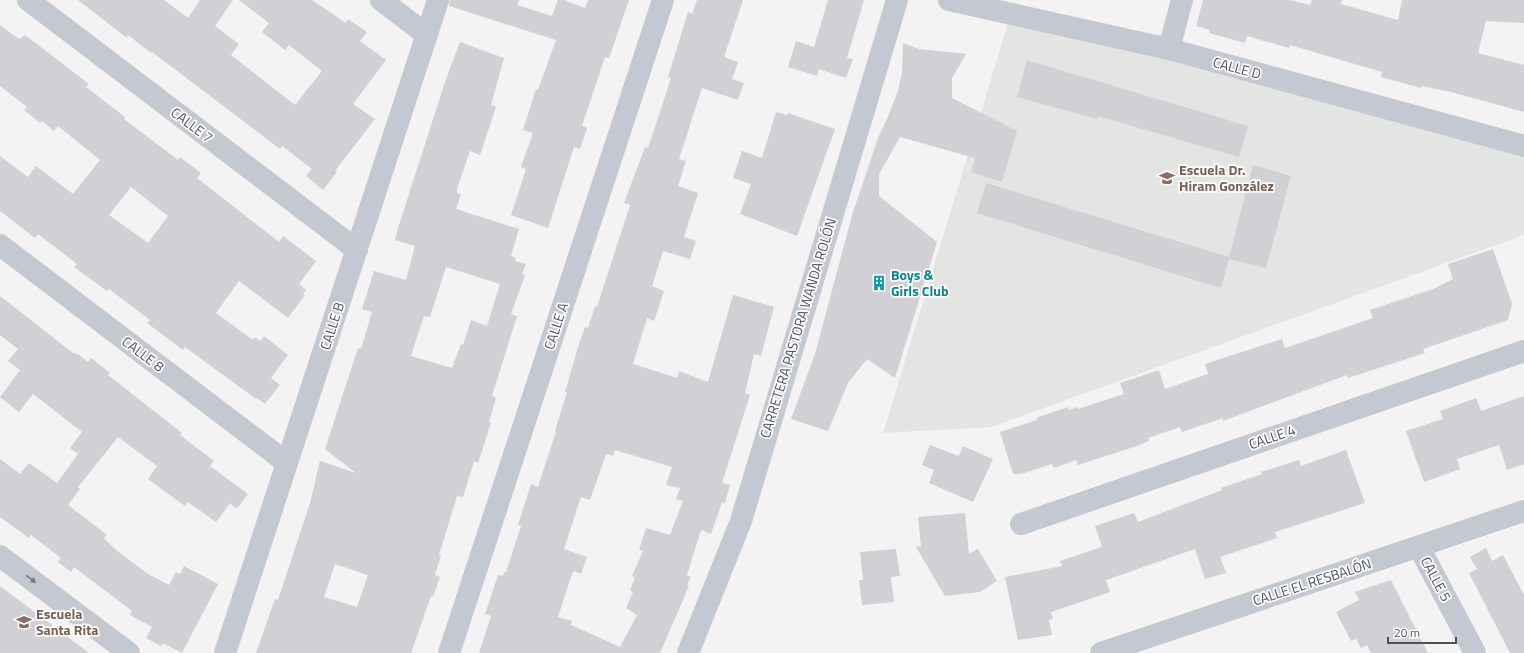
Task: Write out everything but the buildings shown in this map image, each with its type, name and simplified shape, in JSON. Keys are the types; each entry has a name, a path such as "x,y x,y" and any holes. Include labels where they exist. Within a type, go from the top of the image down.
{"street":[{"name":"CALLE 7","path":"28,0 356,250"},
{"path":"381,0 427,35"},
{"name":"CALLE B","path":"225,653 438,0"},
{"name":"CALLE A","path":"449,653 663,0"},
{"name":"CARRETERA PASTORA WANDA ROLÓN","path":"688,653 741,521 898,0"},
{"name":"CALLE D","path":"949,0 1169,50 1524,146"},
{"path":"1169,50 1182,0"},
{"name":"CALLE 8","path":"0,245 287,463"},
{"name":"CALLE 4","path":"1021,524 1524,351"},
{"name":"CALLE EL RESBALÓN","path":"1101,653 1524,511"},
{"name":"CALLE 5","path":"1419,547 1475,653"},
{"path":"0,556 129,653"}],"shaded area":[{"path":"1013,7 1524,141 1524,235 991,427 883,433"}],"place":[{"name":"Escuela Dr. Hiram González","path":"1167,178"},
{"name":"Boys & Girls Club","path":"879,283"},
{"name":"Escuela Santa Rita","path":"24,622"}]}
